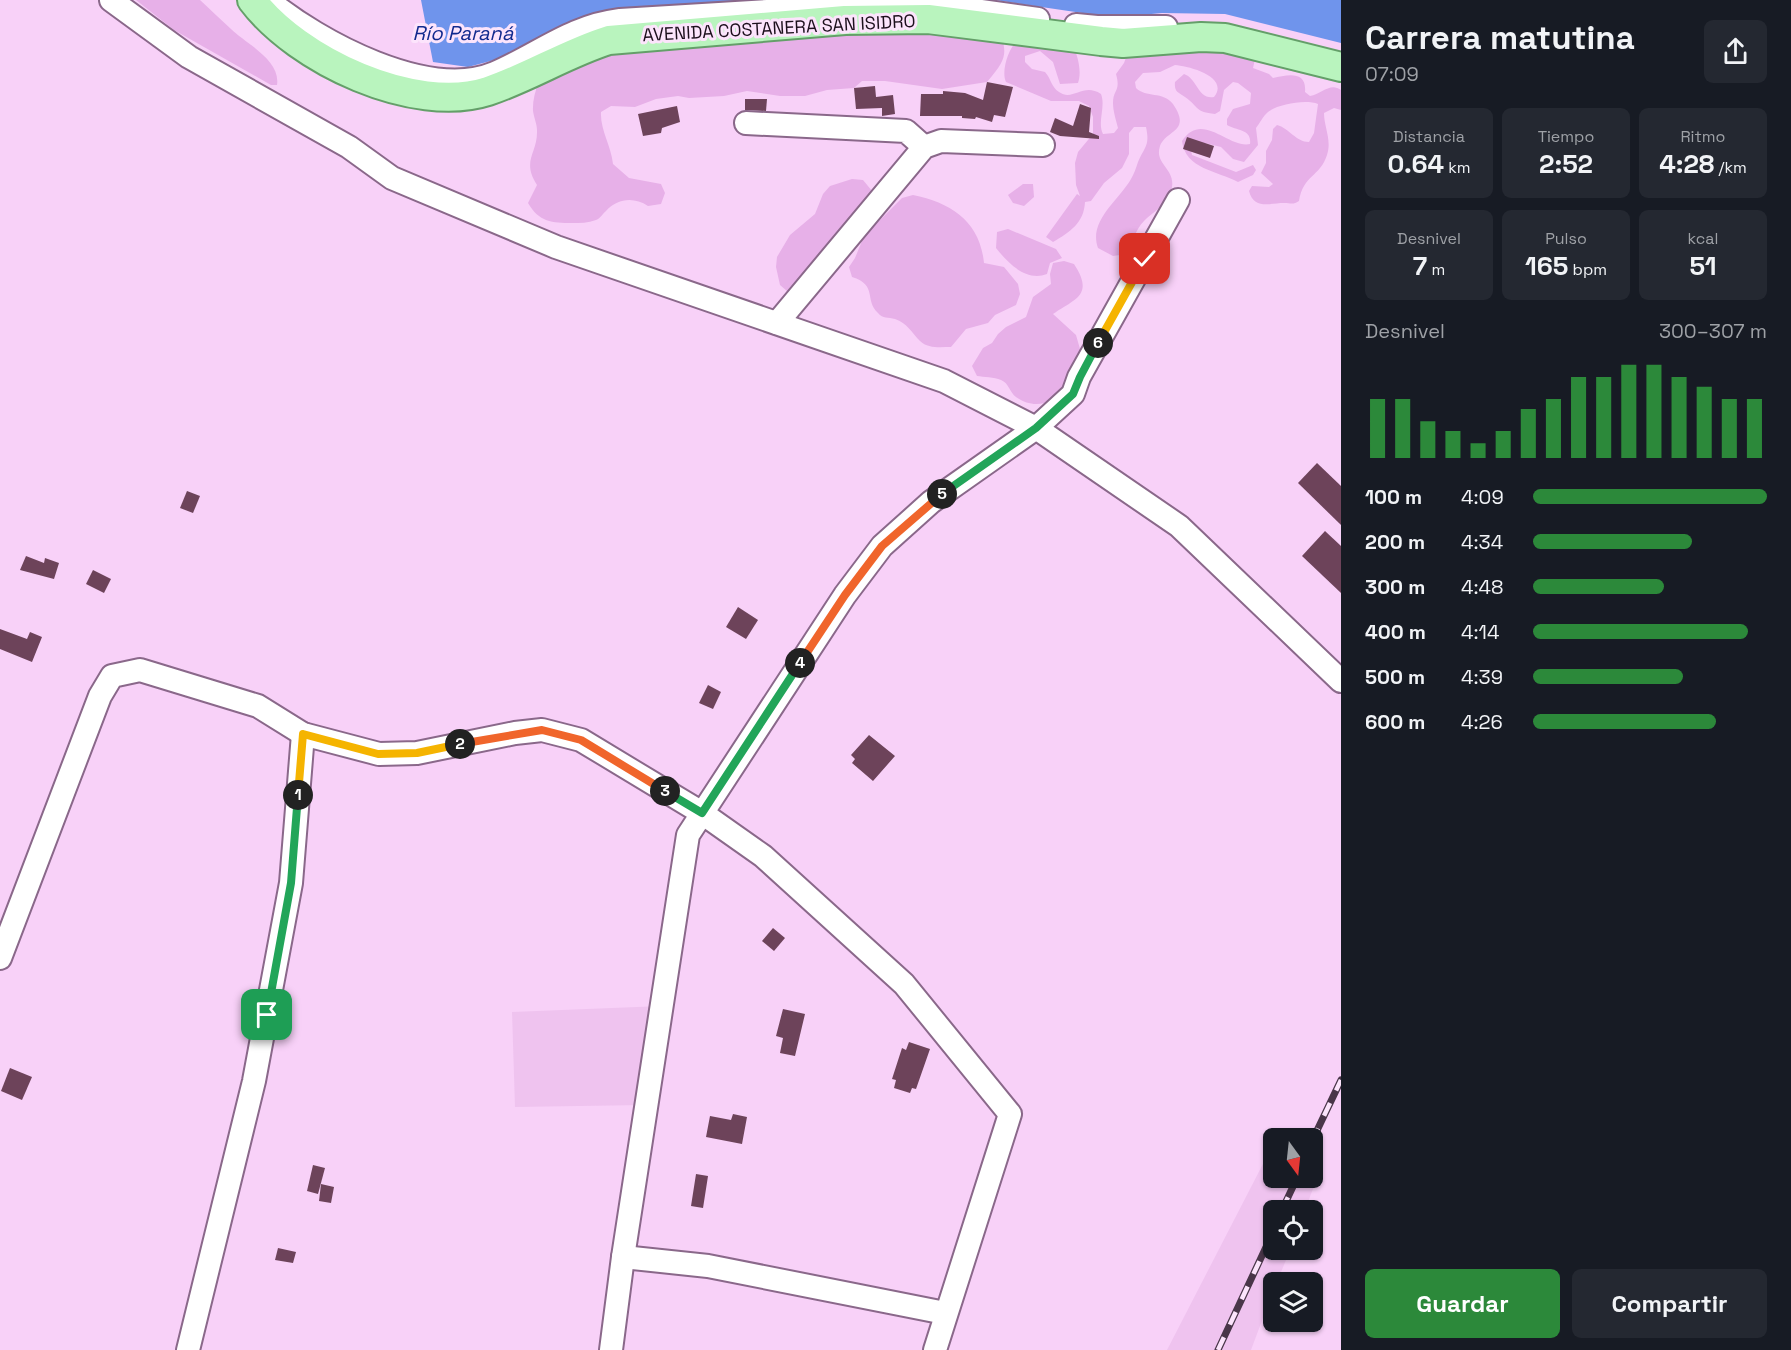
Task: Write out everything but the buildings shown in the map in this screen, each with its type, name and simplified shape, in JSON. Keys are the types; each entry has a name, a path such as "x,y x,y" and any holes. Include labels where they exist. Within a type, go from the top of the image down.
{"main road":[{"name":"AVENIDA COSTANERA SAN ISIDRO","path":"252,0 294,40 320,59 356,76 431,96 458,98 488,91 543,69 583,48 609,40 845,20 928,19 1123,43 1201,37 1225,38 1341,67"}],"street":[{"path":"111,0 189,57 349,147 392,178 556,247 944,381 1036,428 1179,526 1341,681"},
{"path":"268,0 313,33 371,61 402,71 452,80 491,74 575,31 598,23 898,3 946,6 1097,27 1148,28 1206,25 1234,27 1341,54"},
{"path":"746,123 906,131 924,147"},
{"path":"777,323 924,147 941,141 1043,145"},
{"path":"611,1350 623,1257 688,835 845,595 882,546 931,502 1036,428 1073,394 1080,377 1178,200"},
{"path":"0,958 100,696 112,675 140,670 258,706 303,734 378,754 417,753 515,733 542,730 581,740 702,813 763,856 904,984 1010,1114 935,1350"},
{"path":"188,1350 255,1081 291,883 303,734"},
{"path":"623,1257 708,1266 945,1313"}],"shaded area":[{"path":"136,0 200,0 268,60 277,76 277,85 271,85 174,30"},
{"path":"998,21 1004,48 1003,60 987,82 942,89 885,81 862,81 854,88 827,90 805,96 780,96 747,91 724,96 689,98 678,96 656,99 635,107 611,106 601,112 601,119 613,164 629,178 661,184 665,193 661,204 648,206 637,201 626,200 616,203 596,220 558,223 541,218 528,203 537,185 530,169 537,138 533,111 534,97 551,57"},
{"path":"1017,41 1073,46 1079,64 1078,83 1060,84 1053,62 1040,51 1025,56 1025,62 1032,69 1045,72 1054,88 1059,92 1069,95 1089,90 1101,94 1103,134 1114,133 1118,128 1113,103 1118,84 1116,74 1128,52 1199,49 1204,52 1221,48 1256,55 1253,68 1273,78 1290,75 1299,77 1305,85 1305,92 1310,96 1333,87 1341,90 1341,110 1334,108 1324,113 1329,144 1327,155 1320,168 1304,186 1299,201 1263,204 1255,201 1249,191 1252,186 1269,187 1273,184 1261,173 1266,163 1266,151 1272,140 1273,129 1277,125 1300,140 1309,142 1314,133 1318,104 1292,103 1268,112 1256,128 1258,145 1244,162 1233,159 1221,147 1205,143 1191,150 1192,155 1236,172 1253,165 1256,170 1253,175 1238,182 1204,168 1189,158 1182,141 1190,132 1198,129 1216,133 1242,144 1250,144 1249,136 1227,125 1227,119 1233,109 1250,104 1251,93 1233,82 1224,90 1220,111 1215,114 1209,113 1200,110 1178,93 1175,85 1175,82 1184,74 1204,95 1214,97 1217,84 1206,74 1175,65 1160,72 1143,73 1135,82 1136,88 1169,100 1180,120 1176,130 1163,141 1159,152 1162,162 1171,175 1172,187 1165,202 1141,225 1127,254 1113,256 1098,248 1097,229 1106,211 1133,175 1147,142 1146,127 1134,127 1129,133 1129,154 1122,168 1104,183 1091,201 1085,202 1082,216 1075,226 1053,242 1046,237 1077,194 1080,196 1076,185 1075,163 1078,152 1093,134 1093,117 1089,106 1079,101 1051,101 1006,82 1004,72 1006,61"},
{"path":"852,179 863,180 877,197 794,297 780,285 776,267 777,257 790,235 815,214 823,194 830,186"},
{"path":"1023,184 1033,184 1034,197 1024,206 1013,203 1008,195"},
{"path":"913,195 940,203 962,217 977,236 984,263 1004,267 1018,284 1020,294 1016,305 995,315 988,323 966,329 951,347 927,345 903,323 880,315 874,308 868,288 860,280 852,277 849,267 864,236 902,198"},
{"path":"1008,229 1056,249 1062,258 1050,263 1047,274 1039,276 1018,270 996,248 997,232"},
{"path":"1064,261 1074,264 1083,283 1082,290 1074,300 1053,314 1076,335 1082,356 1073,388 1045,403 1031,404 1016,397 1001,380 977,376 972,366 983,348 992,343 998,334 1006,327 1026,317 1033,297 1051,284 1050,274 1053,263"},
{"path":"662,1006 644,1105 515,1107 512,1012"},
{"path":"1263,1164 1263,1188 1313,1188 1309,1200 1263,1200 1263,1260 1286,1260 1281,1272 1263,1272 1263,1318 1251,1350 1167,1350"}],"water":[{"name":"Río Paraná","path":"421,0 793,0 533,43 498,59 468,67 433,62"},
{"path":"995,0 1341,0 1341,43 1225,14 1162,13 1120,17"}],"railway":[{"path":"1318,1128 1341,1080"},
{"path":"1287,1200 1292,1188"},
{"path":"1218,1350 1263,1254"}],"route":[{"path":"267,1015 291,883 303,734 378,754 417,753 515,733 542,730 581,740 702,813 845,595 882,546 931,502 1036,428 1073,394 1080,377 1145,259"}]}
